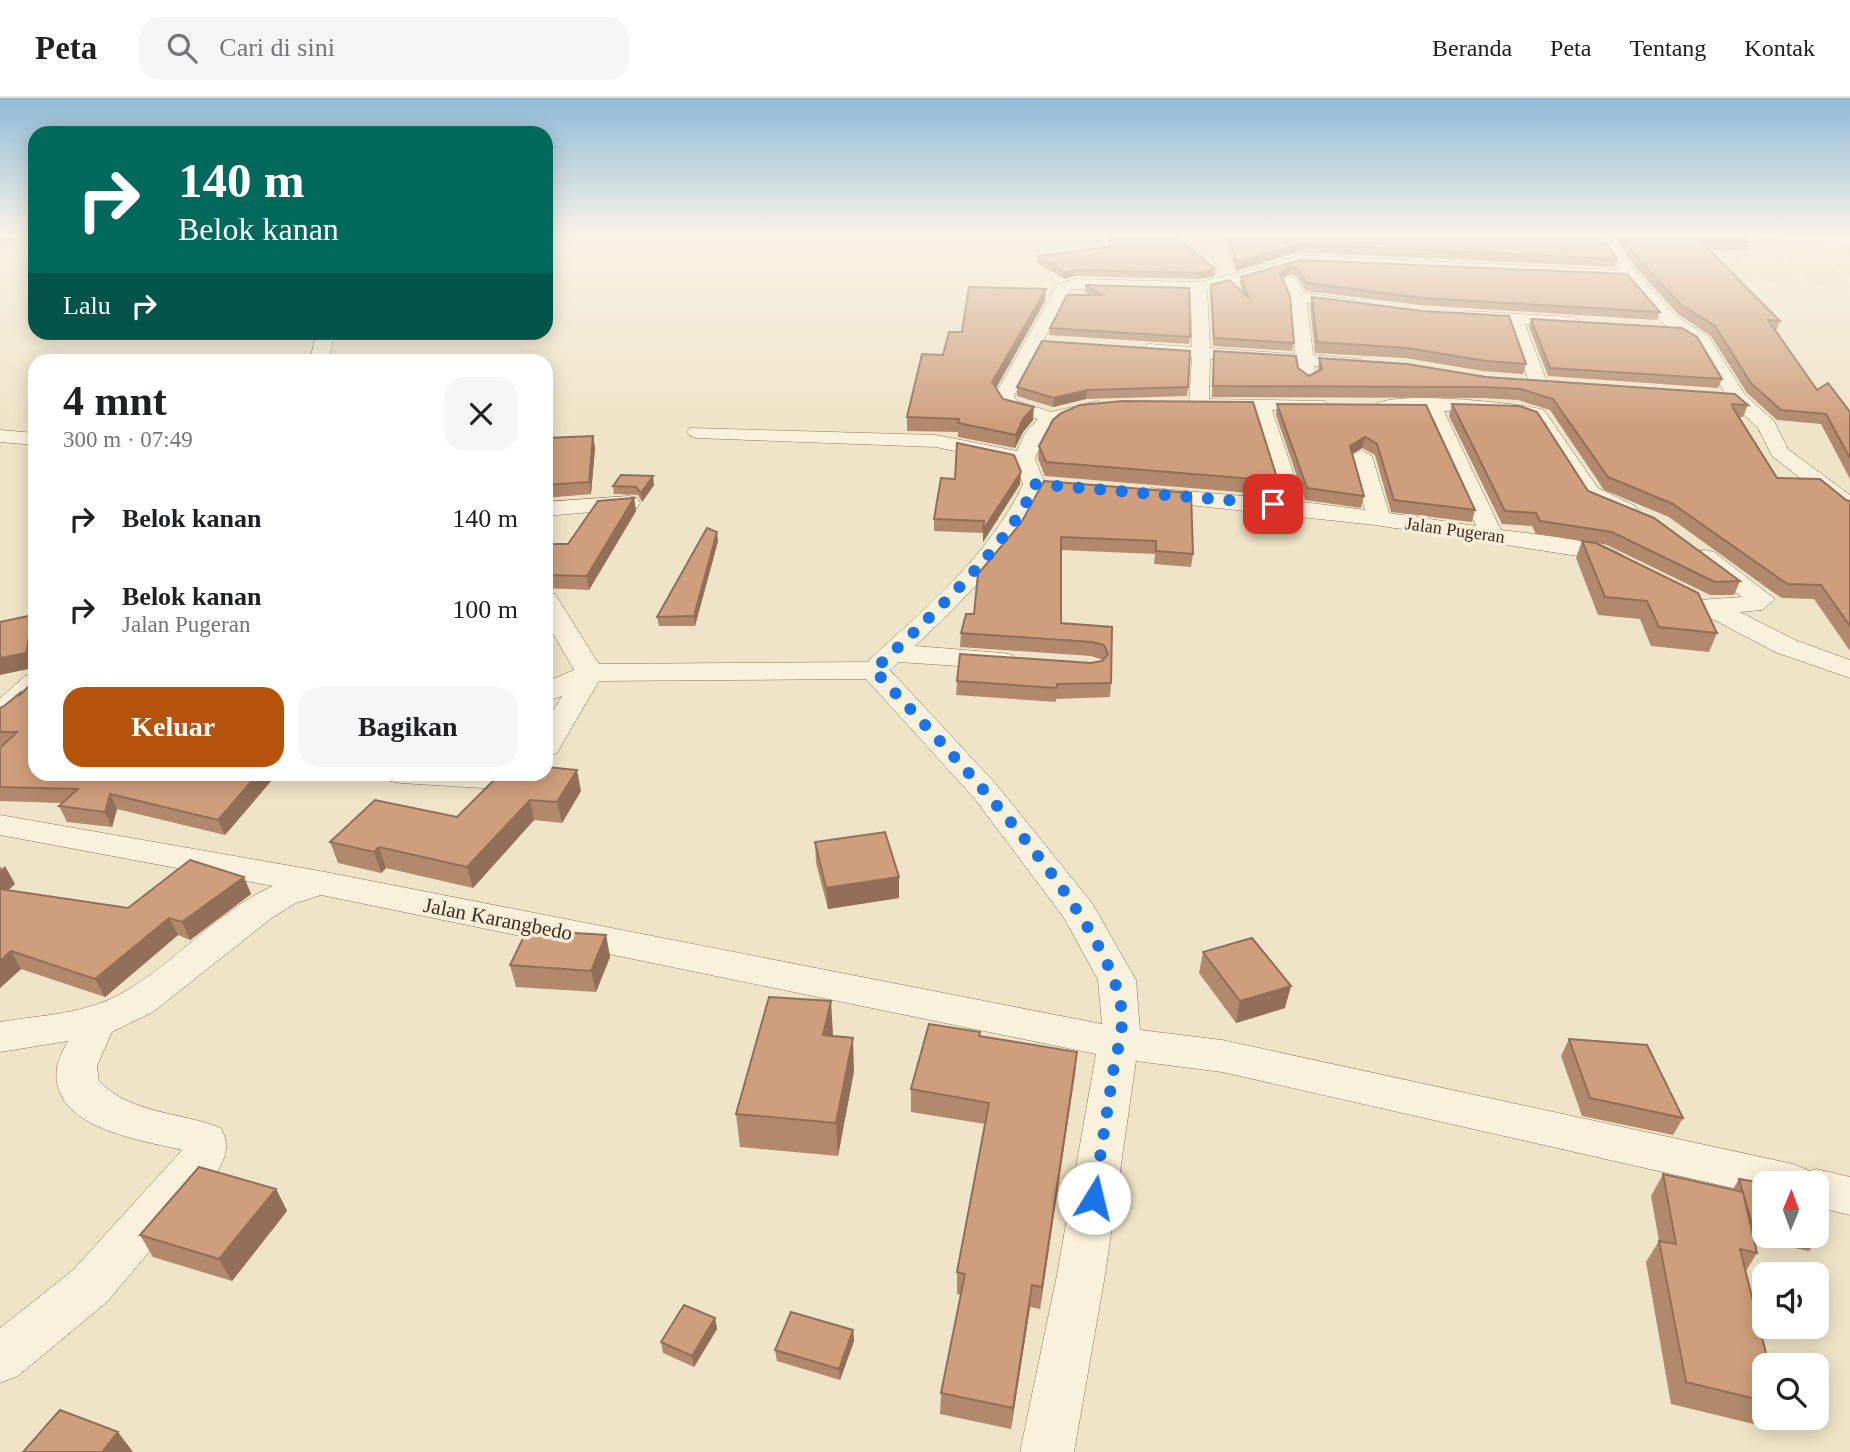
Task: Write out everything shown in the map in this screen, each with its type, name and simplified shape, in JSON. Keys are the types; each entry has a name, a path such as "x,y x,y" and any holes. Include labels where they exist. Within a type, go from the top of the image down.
{"street":[{"path":"1055,417 1019,408 1010,404 1004,396 1058,298"},
{"path":"1199,404 1202,352 1200,298"},
{"path":"1299,298 1302,361 1316,405"},
{"path":"1307,298 1368,307"},
{"path":"1651,298 1670,320 1703,341 1737,398 1766,425 1783,456 1850,506"},
{"path":"1447,314 1594,324"},
{"path":"1515,319 1544,382 1516,381"},
{"path":"1659,328 1685,329"},
{"path":"1033,341 1059,343"},
{"path":"1124,347 1379,365"},
{"path":"1710,396 1737,398"},
{"path":"1368,406 1432,406 1481,397 1542,417 1594,496 1651,520"},
{"path":"1174,404 1342,405"},
{"path":"1260,404 1293,507"},
{"path":"883,662 916,632 1021,514 1034,484 1024,459 1035,432 1055,417 1077,409 1122,405"},
{"path":"1432,406 1492,535"},
{"path":"697,432 936,441 1024,459"},
{"path":"0,436 28,438"},
{"path":"1361,456 1378,519"},
{"path":"1034,484 1061,487"},
{"name":"Jalan Pugeran","path":"1129,494 1293,507 1492,535 1597,552 1634,570"},
{"path":"553,508 629,503"},
{"path":"1686,543 1762,599 1753,604 1708,606"},
{"path":"1683,594 1784,646 1850,670"},
{"path":"553,611 590,673"},
{"path":"883,662 1079,912 1117,980 1122,1020 1081,1275 1047,1452"},
{"path":"553,690 590,673 883,662 1024,663"},
{"path":"553,735 590,673"},
{"path":"0,713 28,688"},
{"name":"Jalan Karangbedo","path":"0,825 320,883 1118,1043 1222,1056 1752,1174"},
{"path":"0,1037 96,1022 139,1002 260,908 283,895 320,883"},
{"path":"0,1359 90,1286 204,1156 206,1141 188,1132 147,1125 101,1108 79,1088 77,1066 96,1022"},
{"path":"1829,1191 1850,1196"}],"building":[{"path":"967,298 1041,298 992,382 1003,399 1034,407 1023,419 1016,435 958,423 959,419 907,417 922,354 943,355 949,332 962,332"},
{"path":"1065,298 1189,298 1190,337 1050,328"},
{"path":"1212,298 1290,298 1294,343 1214,338"},
{"path":"1312,298 1422,311 1509,316 1526,364 1486,361 1407,348 1317,342"},
{"path":"1425,298 1648,298 1660,312"},
{"path":"1675,298 1757,298 1780,321 1768,320 1817,390 1828,383 1850,412 1850,458 1826,414 1781,410 1751,383 1715,326"},
{"path":"1531,319 1682,328 1697,337 1722,379 1550,368"},
{"path":"1042,341 1190,351 1188,387 1087,390 1054,398 1017,387"},
{"path":"1214,351 1296,356 1298,368 1309,376 1322,369 1319,358 1407,364 1486,377 1735,394 1748,405 1732,404 1733,408 1777,478 1820,479 1850,501 1850,626 1821,585 1788,584 1673,504 1608,477 1553,399 1521,389 1486,387 1213,386"},
{"path":"1123,401 1253,402 1278,481 1046,462 1039,446 1053,420 1061,413 1080,405"},
{"path":"1277,404 1426,405 1475,510 1394,500 1377,444 1365,437 1350,446 1364,496 1307,488"},
{"path":"1452,404 1519,406 1537,412 1588,491 1654,518 1740,581 1715,582 1612,532 1540,521 1536,513 1505,511"},
{"path":"593,436 589,482 553,485 553,438"},
{"path":"957,443 1014,455 1021,472 983,530 984,521 934,519 941,478 955,479"},
{"path":"621,475 653,476 641,493 636,487 613,486"},
{"path":"1044,481 1191,493 1193,554 1156,551 1156,541 1061,537 1061,623 1112,627 1111,683 1057,684 1057,688 957,681 960,654 1091,663 1102,661 1108,654 1104,645 1092,642 961,633 966,614 974,614 978,574 1021,523"},
{"path":"634,498 587,576 553,575 553,544 568,544 598,501"},
{"path":"707,528 717,532 694,616 657,617"},
{"path":"1582,541 1596,543 1698,593 1717,633 1659,627 1647,601 1605,597"},
{"path":"28,616 26,653 0,658 0,622"},
{"path":"28,687 28,781 252,781 218,820 110,794 105,812 59,806 78,789 0,787 0,748 17,732 0,732 0,708 20,693 19,696"},
{"path":"553,768 577,770 557,802 530,800 467,867 379,847 374,852 330,842 375,800 457,817 493,781 553,781"},
{"path":"885,832 899,877 826,888 815,842"},
{"path":"190,860 244,877 182,922 169,918 95,979 11,951 0,961 0,889 128,908"},
{"path":"527,930 606,935 591,971 510,965"},
{"path":"1252,938 1291,986 1240,1001 1203,952"},
{"path":"769,997 831,1001 823,1035 853,1038 836,1123 736,1114"},
{"path":"929,1024 980,1032 979,1036 1077,1052 1042,1287 1032,1285 1013,1408 941,1393 965,1274 957,1272 989,1103 911,1089"},
{"path":"1569,1039 1647,1045 1683,1118 1590,1098"},
{"path":"199,1167 276,1189 219,1259 140,1235"},
{"path":"1663,1174 1743,1192 1752,1231 1752,1248 1756,1248 1757,1253 1740,1249 1752,1297 1752,1339 1762,1339 1766,1353 1752,1353 1752,1398 1686,1382 1659,1241 1676,1244"},
{"path":"1739,1179 1752,1181 1752,1224"},
{"path":"684,1305 715,1318 692,1356 661,1342"},
{"path":"791,1312 853,1330 839,1369 775,1350"},
{"path":"60,1410 118,1432 102,1452 23,1452"}],"route":[{"path":"1094,1198 1122,1020 1117,980 1079,912 985,791 874,670 916,632 1004,535 1021,514 1034,484 1273,504"}]}
